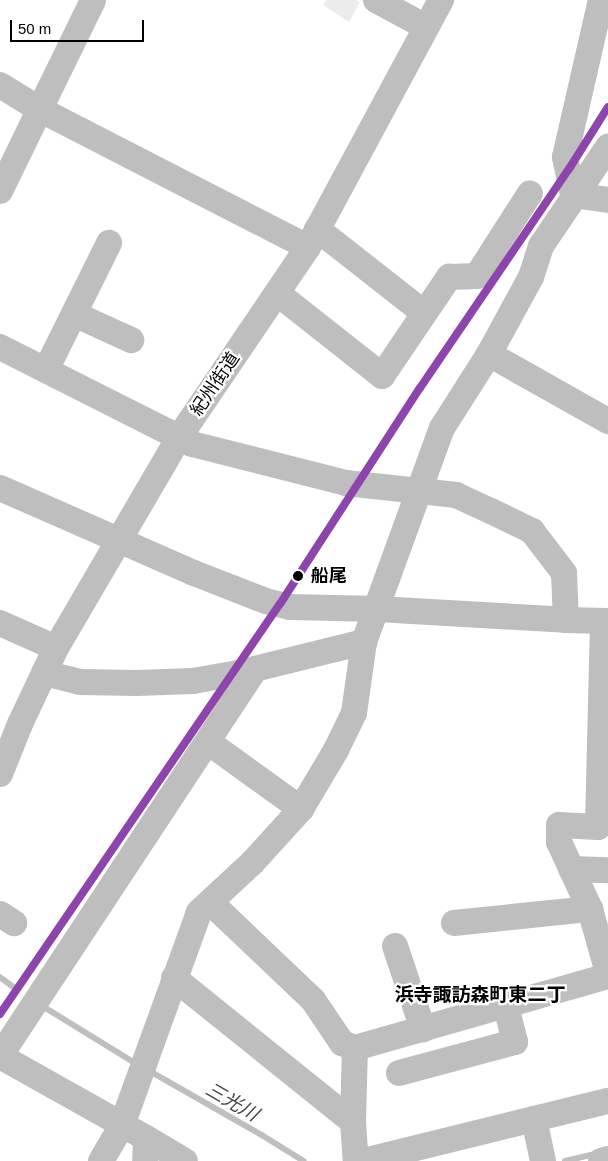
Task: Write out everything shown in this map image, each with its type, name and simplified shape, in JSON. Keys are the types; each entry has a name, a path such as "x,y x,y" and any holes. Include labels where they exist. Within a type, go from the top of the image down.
{"street":[{"path":"0,191 93,0"},
{"path":"376,0 426,27"},
{"name":"紀州街道","path":"0,774 10,720 44,673 56,648 178,439 313,238 441,0"},
{"path":"573,195 565,157 601,0"},
{"path":"0,85 40,109 313,238 424,313"},
{"path":"101,1161 122,1125 141,1067 199,912 252,863 301,809 336,750 354,713 364,642 378,609 442,428 489,354 530,278 541,246 573,195 608,146"},
{"path":"277,293 382,376 449,277 477,276 530,193"},
{"path":"573,195 608,200"},
{"path":"46,370 109,243"},
{"path":"74,314 131,340"},
{"path":"0,347 178,439 192,444 346,483 456,496 532,531 564,573 566,620"},
{"path":"489,354 608,422"},
{"path":"0,488 121,539 194,573 272,603 290,607 378,609 606,621 598,827 560,825 559,842 590,909 608,974 355,1048 342,1043 313,1000 210,902"},
{"path":"0,623 56,648"},
{"path":"44,673 80,682 137,683 193,681 255,670 364,642"},
{"path":"185,1161 145,1149 122,1125 0,1056 255,670"},
{"path":"208,742 301,809"},
{"path":"572,870 608,870"},
{"path":"454,923 590,909"},
{"path":"394,946 423,1029"},
{"path":"174,978 353,1122"},
{"path":"400,1073 515,1042 506,1005"},
{"path":"355,1048 353,1122 356,1161"},
{"path":"363,1161 608,1101"},
{"path":"534,1120 543,1161"},
{"path":"601,1161 608,1159"}],"shaded area":[{"path":"326,0 356,0 360,2 349,22 323,5"}],"waterway":[{"name":"三光川","path":"0,977 14,987"},
{"name":"三光川","path":"41,1005 137,1064"},
{"name":"三光川","path":"148,1070 304,1161"},
{"name":"三光川","path":"565,1161 596,1154"}],"transit line":[{"path":"0,1014 280,604 420,388 569,169 608,107"}],"place":[{"name":"船尾","path":"298,576"}],"district":[{"name":"浜寺諏訪森町東二丁","path":"480,995"}]}
